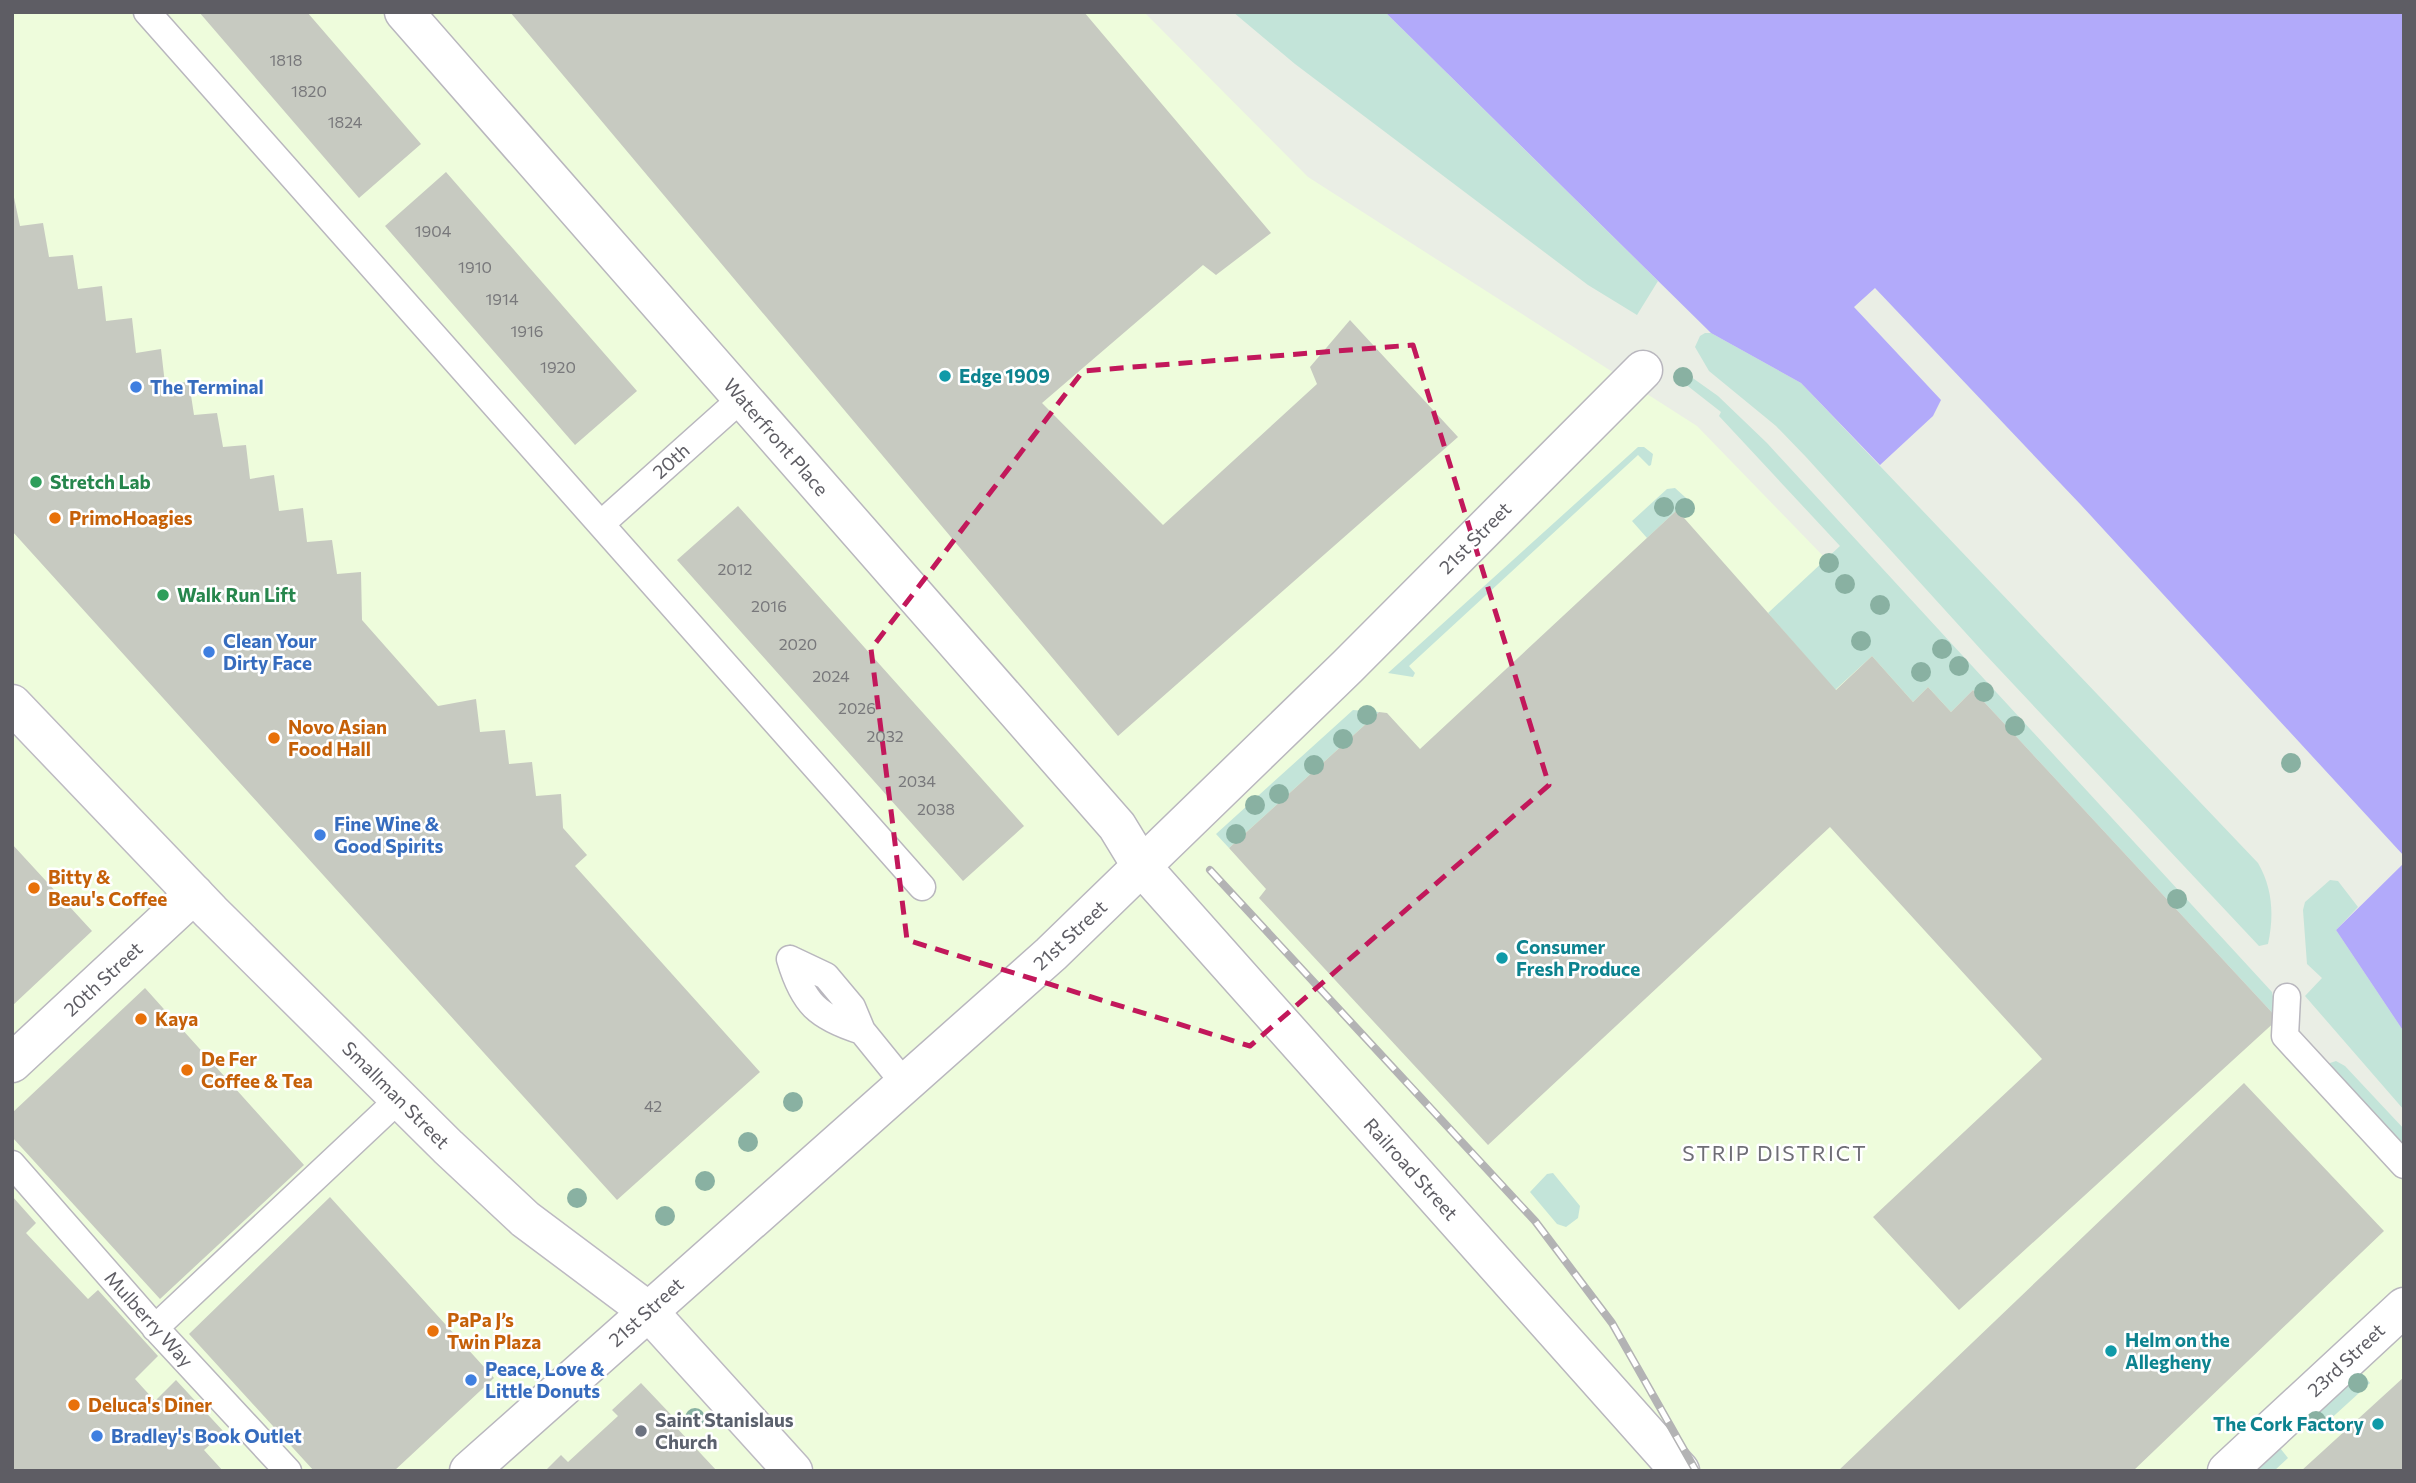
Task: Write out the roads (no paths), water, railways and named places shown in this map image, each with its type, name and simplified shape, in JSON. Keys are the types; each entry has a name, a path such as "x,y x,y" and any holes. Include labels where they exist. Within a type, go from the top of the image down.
{"street":[{"name":"Waterfront Place","path":"404,12 1116,826 1142,867"},
{"name":"21st Street","path":"469,1471 1051,954 1643,370"},
{"name":"Smallman Street","path":"12,704 194,894 399,1099 525,1219 648,1311 793,1471"},
{"name":"Railroad Street","path":"1142,867 1680,1471"},
{"name":"20th Street","path":"12,1063 194,894"},
{"name":"23rd Street","path":"2227,1471 2404,1307"}],"lane":[{"path":"147,12 922,887"},
{"name":"20th","path":"601,524 742,398"},
{"path":"2287,997 2285,1036 2404,1165"},
{"path":"862,1031 905,1084"},
{"path":"155,1328 399,1099"},
{"name":"Mulberry Way","path":"12,1164 155,1328 288,1471"}],"railway":[{"path":"1210,870 1535,1221 1612,1323 1696,1471"}],"place":[{"name":"Edge 1909","path":"945,376"},
{"name":"The Terminal","path":"136,387"},
{"name":"Stretch Lab","path":"36,482"},
{"name":"PrimoHoagies","path":"55,518"},
{"name":"Walk Run Lift","path":"163,595"},
{"name":"Clean Your Dirty Face","path":"209,652"},
{"name":"Novo Asian Food Hall","path":"274,738"},
{"name":"Fine Wine & Good Spirits","path":"320,835"},
{"name":"Bitty & Beau's Coffee","path":"34,888"},
{"name":"Consumer Fresh Produce","path":"1502,958"},
{"name":"Kaya","path":"141,1019"},
{"name":"De Fer Coffee & Tea","path":"187,1070"},
{"name":"PaPa J’s Twin Plaza","path":"433,1331"},
{"name":"Helm on the Allegheny","path":"2111,1351"},
{"name":"Peace, Love & Little Donuts","path":"471,1380"},
{"name":"Deluca's Diner","path":"74,1405"},
{"name":"The Cork Factory","path":"2378,1424"},
{"name":"Saint Stanislaus Church","path":"641,1431"},
{"name":"Bradley's Book Outlet","path":"97,1436"}],"district":[{"name":"STRIP DISTRICT","path":"1775,1154"}]}
